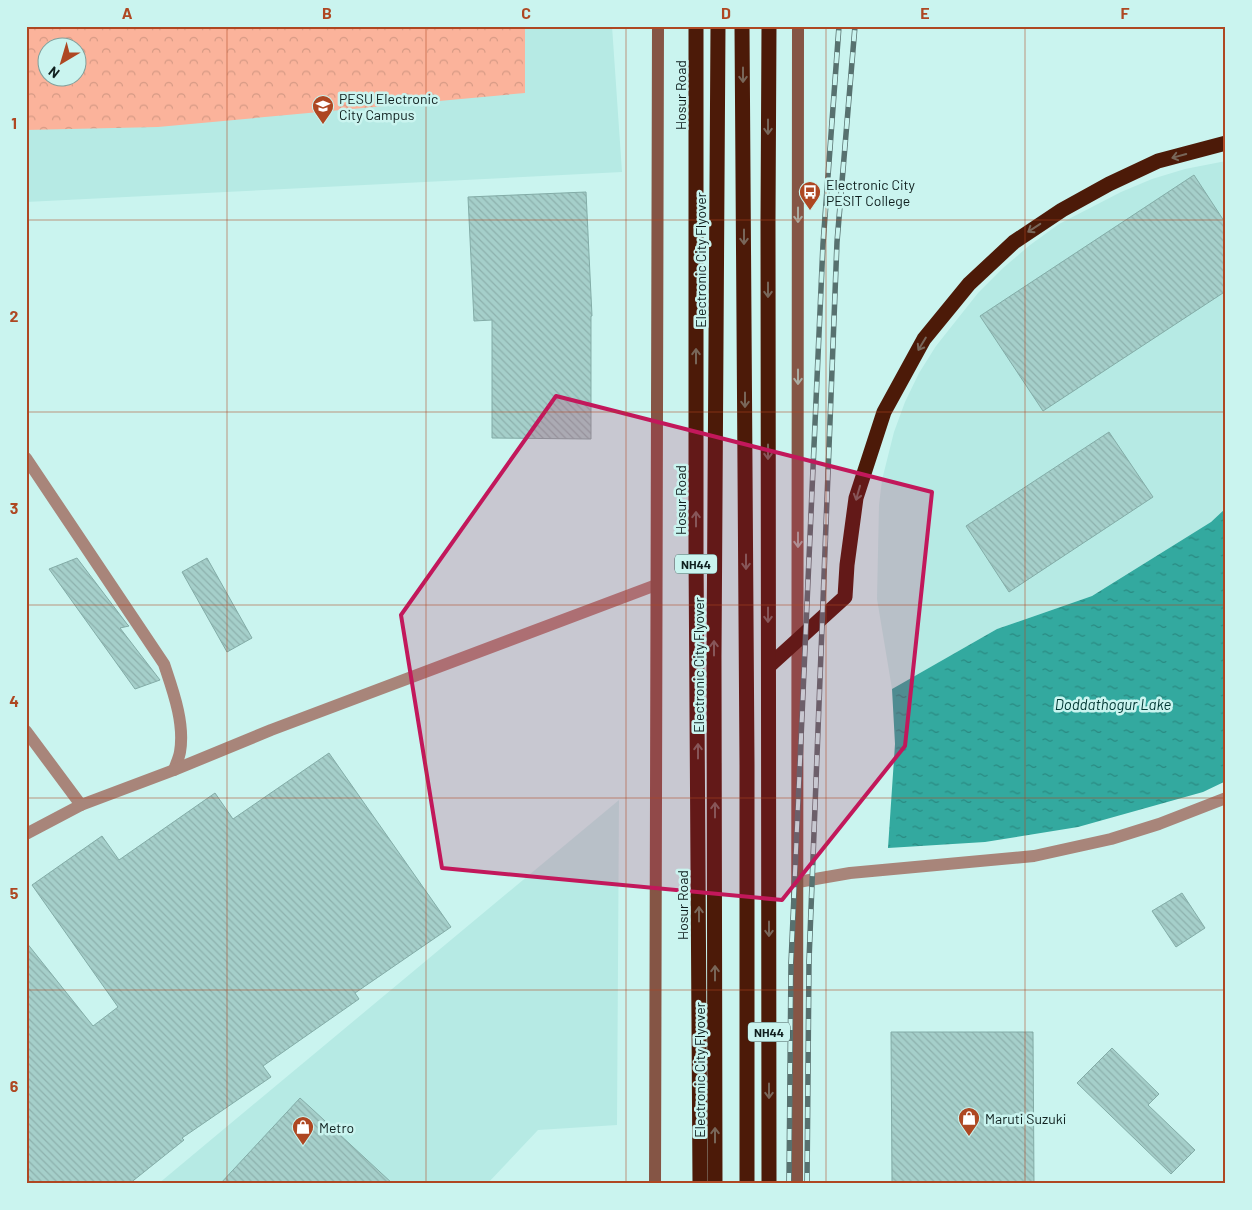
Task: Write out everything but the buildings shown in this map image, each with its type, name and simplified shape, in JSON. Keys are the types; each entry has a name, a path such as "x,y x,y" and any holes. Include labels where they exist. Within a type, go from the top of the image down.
{"highway":[{"name":"Hosur Road","path":"696,26 696,551 700,1184"},
{"name":"Electronic City Flyover","path":"716,1184 714,657 718,26"},
{"path":"742,26 747,765 747,1184"},
{"name":"NH44","path":"769,26 769,1184"},
{"path":"768,666 844,597 856,498 884,412 924,340 969,284 1014,242 1062,210 1109,184 1158,161 1226,143"}],"street":[{"name":"Hosur Road","path":"655,1184 658,26"},
{"path":"797,1184 798,26"},
{"path":"26,458 164,664 174,694 182,736 180,753 174,770"},
{"path":"26,834 81,805 174,770 280,726 656,585"},
{"path":"26,731 81,805"},
{"path":"798,882 850,873 1034,856 1111,839 1159,824 1226,798"}],"highlighted area":[{"path":"556,396 932,492 905,746 782,900 442,868 401,615"}],"shaded area":[{"name":"PESU Electronic City Campus","path":"26,26 612,26 622,172 26,202"},
{"path":"1226,161 1226,508 1211,522 1092,596 997,629 892,689 877,599 879,505 882,480 894,432 905,402 919,373 936,346 978,293 1003,268 1059,224 1121,192 1152,179 1185,169"},
{"path":"619,800 617,1125 538,1130 487,1184 158,1184"}],"green space":[{"path":"26,26 525,26 525,93 158,127 26,130"}],"water":[{"name":"Doddathogur Lake","path":"1226,508 1226,781 1203,792 1078,827 985,842 888,848 895,744 892,689 997,629 1092,596 1211,522"}],"railway":[{"path":"789,1184 791,963 823,244 839,26"},
{"path":"807,1184 809,961 837,242 855,26"}],"place":[{"name":"PESU Electronic City Campus","path":"323,125"},
{"name":"Electronic City PESIT College","path":"810,211"},
{"name":"Maruti Suzuki","path":"969,1137"},
{"name":"Metro","path":"303,1146"}]}
